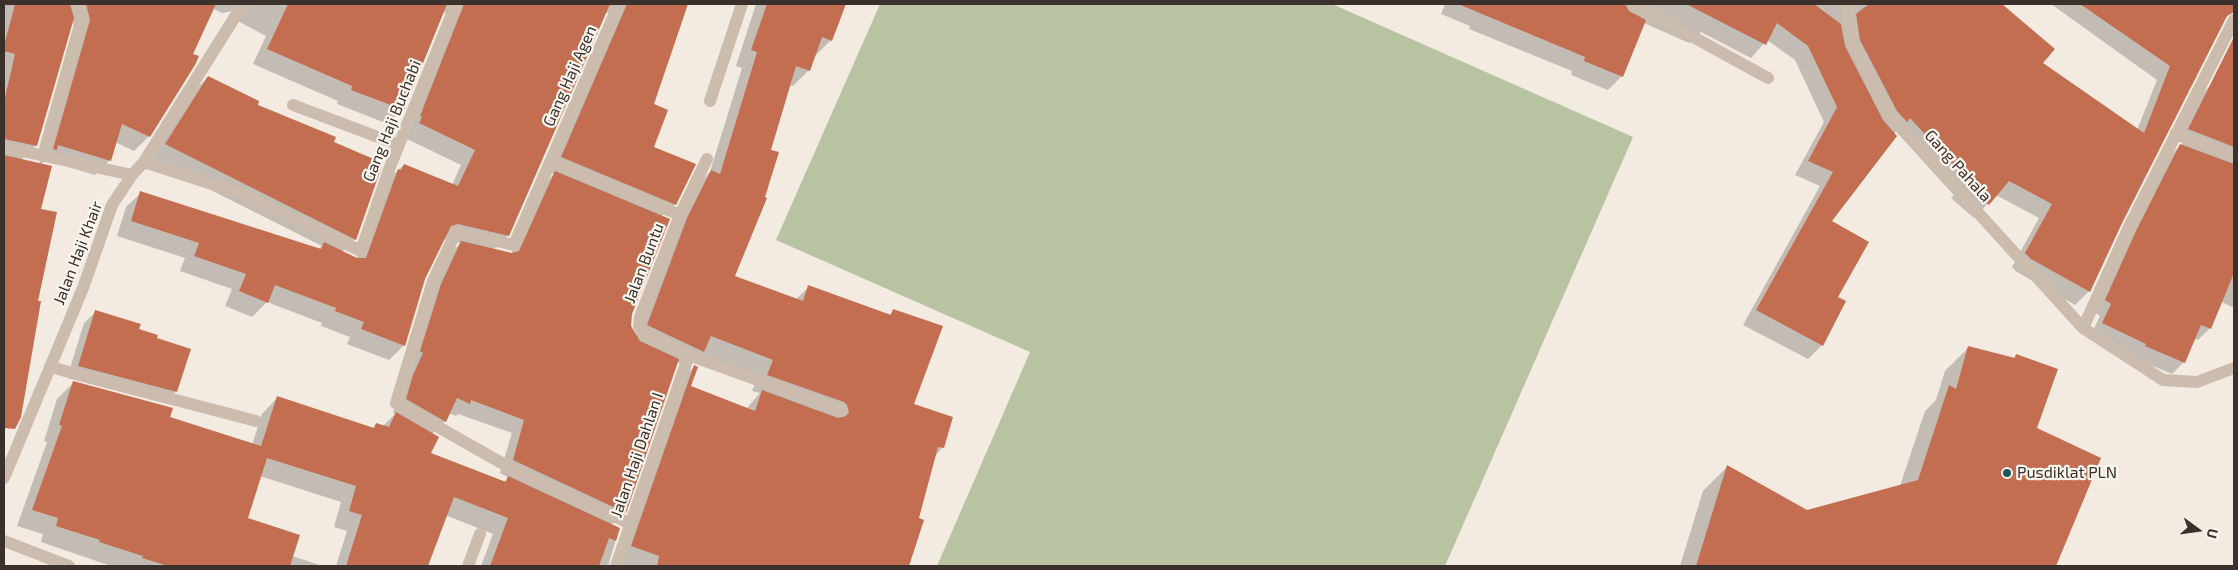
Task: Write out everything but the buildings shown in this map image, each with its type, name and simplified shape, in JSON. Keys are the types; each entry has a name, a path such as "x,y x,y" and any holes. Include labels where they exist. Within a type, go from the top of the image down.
{"street":[{"path":"43,156 82,18 78,4"},
{"name":"Jalan Haji Khair","path":"4,478 83,288 112,206 132,175 144,162 243,4"},
{"name":"Gang Haji Buchabi","path":"144,162 242,194 361,251 363,240 399,145 456,4"},
{"name":"Gang Haji Agen","path":"619,4 514,245 456,232 433,281 396,403 521,474 631,524"},
{"path":"710,101 742,4"},
{"path":"1633,4 1768,78"},
{"name":"Gang Pahala","path":"1847,4 1852,42 1890,116 2083,328 2163,380 2197,382 2234,368"},
{"path":"2083,328 2128,227 2234,20"},
{"path":"292,106 399,145"},
{"path":"2176,133 2234,156"},
{"path":"4,147 132,175"},
{"name":"Jalan Buntu","path":"689,355 644,334 639,327 640,318 680,214 707,159"},
{"path":"551,162 680,214"},
{"path":"689,355 841,410"},
{"name":"Jalan Haji Dahlan I","path":"616,566 689,355"},
{"path":"50,367 256,421"},
{"path":"468,566 480,534"},
{"path":"4,540 69,566"}],"green space":[{"path":"880,4 1332,4 1633,137 1445,566 937,566 1030,352 776,240"}],"place":[{"name":"Pusdiklat PLN","path":"2007,473"}]}
